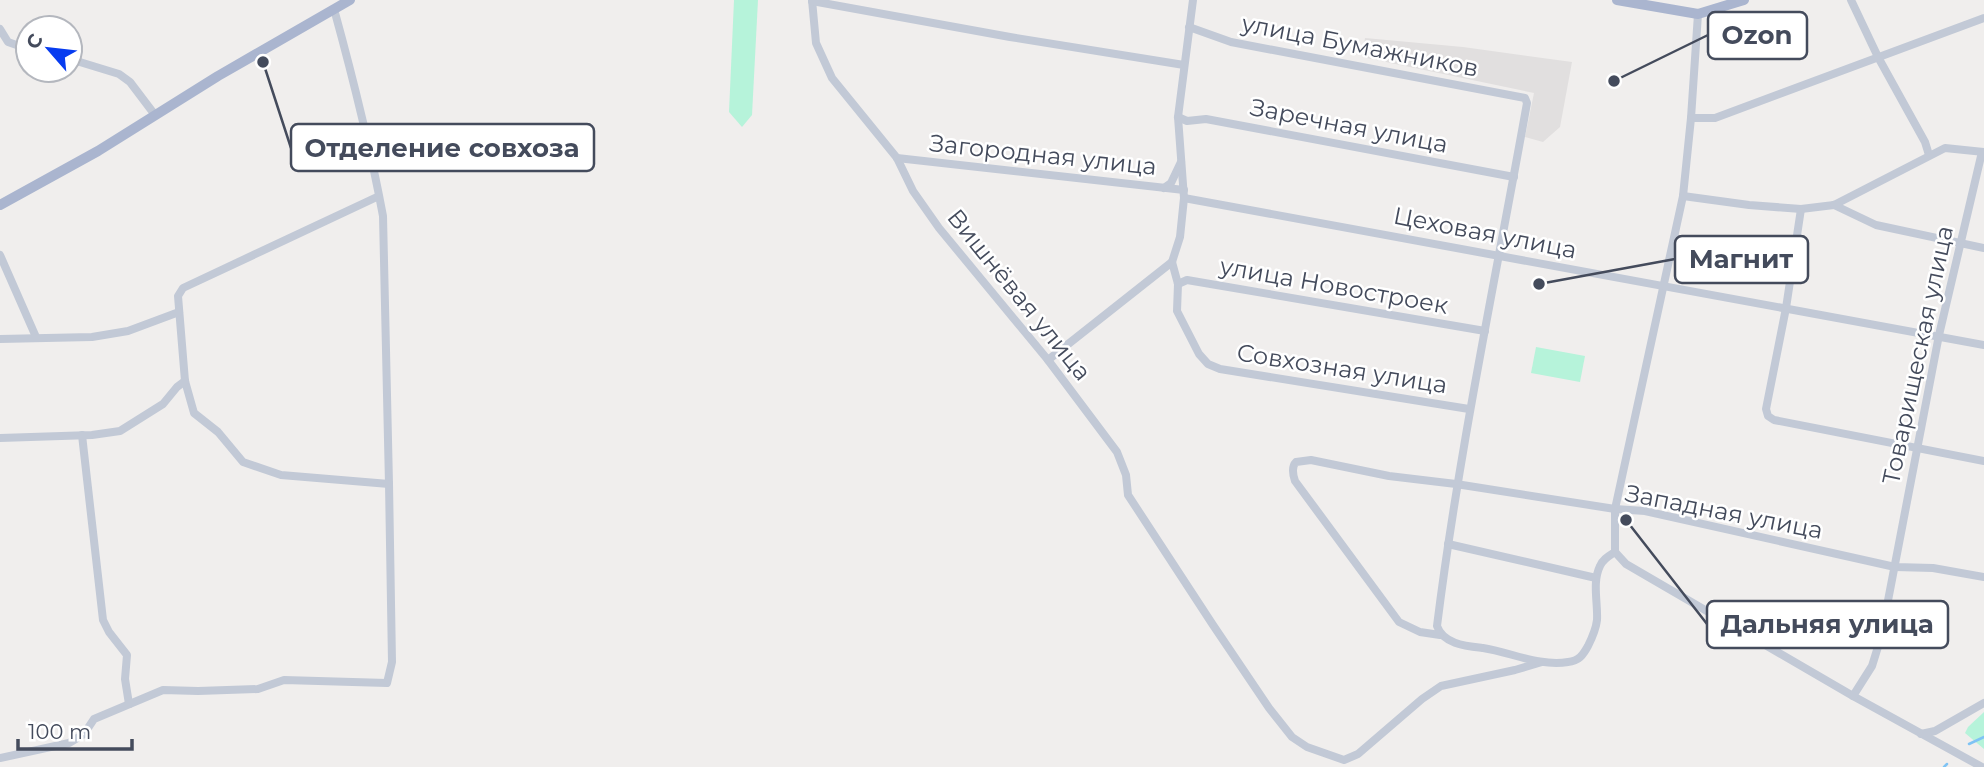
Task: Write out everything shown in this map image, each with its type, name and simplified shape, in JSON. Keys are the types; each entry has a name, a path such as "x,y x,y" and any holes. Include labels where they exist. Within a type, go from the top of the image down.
{"main road":[{"path":"0,205 98,151 350,0"},
{"path":"1617,0 1698,14 1744,0"}],"street":[{"path":"812,0 969,30 1184,65"},
{"name":"Вишнёвая улица","path":"812,0 816,43 832,78 897,158 913,191 939,228 1048,360 1117,452 1126,475 1128,495 1269,708 1292,737 1307,747 1344,760 1358,754 1422,699 1441,687 1542,662"},
{"path":"1048,360 1172,262 1180,237 1184,194 1178,117 1193,0"},
{"path":"1851,0 1878,57 1925,142 1929,155"},
{"path":"0,758 69,743 83,734 94,719 163,690 258,689 284,680 387,683 392,662 383,216 372,155 334,9"},
{"path":"1698,14 1692,118 1683,196 1615,509 1615,552 1626,564 1853,696 1982,767"},
{"path":"1692,118 1715,118 1984,18"},
{"name":"улица Бумажников","path":"1189,27 1231,42 1525,98 1527,103 1514,177"},
{"path":"0,29 8,42 14,44"},
{"path":"84,63 119,74 130,82 155,115"},
{"name":"Заречная улица","path":"1178,117 1187,121 1206,119 1514,177"},
{"path":"1683,196 1801,209 1834,205 1929,155 1950,147 1983,152"},
{"name":"Товарищеская улица","path":"1853,696 1878,652 1939,335 1983,152"},
{"name":"Загородная улица","path":"897,158 1164,188 1184,194"},
{"path":"1164,188 1171,183 1182,160"},
{"path":"1438,630 1456,484 1514,177"},
{"name":"Цеховая улица","path":"1184,194 1663,287 1984,345"},
{"path":"379,197 183,288 178,296 185,381 194,413 218,432 243,462 281,475 389,484"},
{"path":"1834,205 1876,225 1984,248"},
{"path":"1801,209 1786,308 1766,409 1768,416 1774,420 1984,461"},
{"path":"0,255 36,337"},
{"name":"Совхозная улица","path":"1172,262 1178,284 1177,311 1199,354 1208,364 1220,369 1469,409"},
{"name":"улица Новостроек","path":"1178,284 1187,280 1485,331"},
{"path":"0,339 92,337 128,331 179,312"},
{"path":"0,438 120,431 163,404 185,381"},
{"path":"82,435 103,620 108,632 127,655 125,679 129,704"},
{"path":"1456,484 1389,476 1311,460 1300,460 1294,464 1293,475 1399,622 1420,632 1438,630 1450,641 1468,646 1504,651 1542,662 1572,662 1582,656 1597,623 1596,578 1604,559 1615,552"},
{"name":"Западная улица","path":"1456,484 1615,509 1645,511 1895,567 1933,568 1984,577"},
{"path":"1448,544 1596,578"},
{"path":"1921,734 1935,731 1984,703"}],"shaded area":[{"path":"1365,38 1463,47 1572,62 1560,127 1543,142 1525,137 1534,93 1362,57"}],"green space":[{"path":"734,0 758,0 752,115 742,127 729,112"},
{"path":"1536,347 1585,356 1580,382 1531,373"},
{"path":"1984,712 1984,749 1965,733"}],"waterway":[{"path":"1969,744 1984,737"},
{"path":"1944,767 1947,764"}],"place":[{"name":"Отделение совхоза","path":"263,62"},
{"name":"Ozon","path":"1614,81"},
{"name":"Магнит","path":"1539,284"},
{"name":"Дальняя улица","path":"1626,520"}]}
